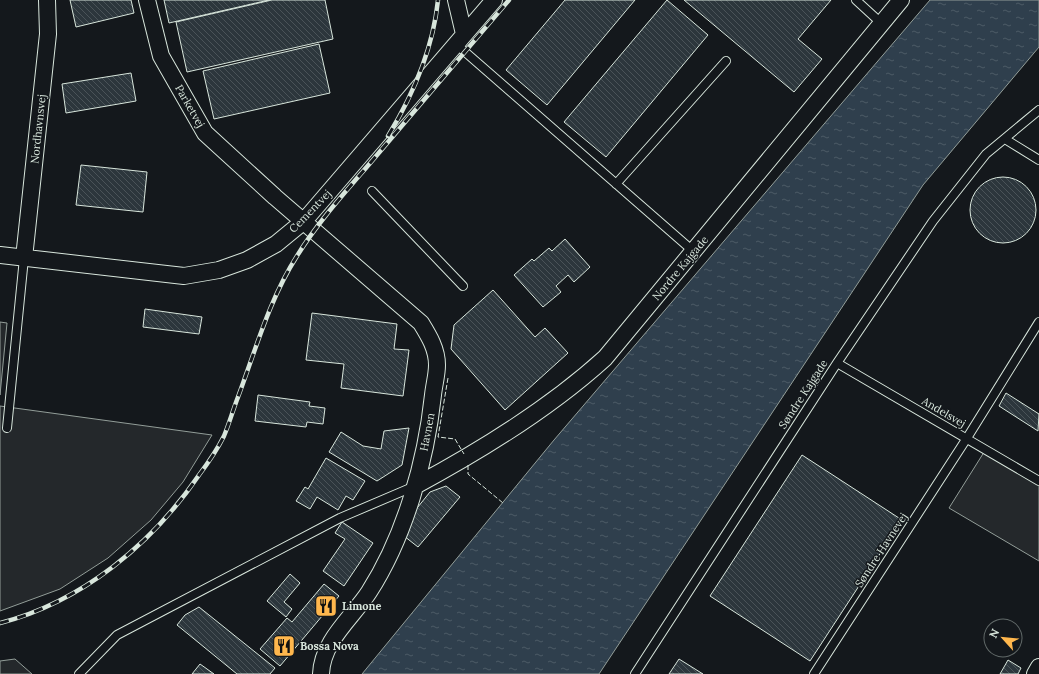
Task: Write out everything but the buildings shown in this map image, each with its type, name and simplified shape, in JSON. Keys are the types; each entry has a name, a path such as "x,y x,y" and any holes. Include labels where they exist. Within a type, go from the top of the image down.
{"street":[{"name":"Nordhavnsvej","path":"24,258 48,34 47,0"},
{"name":"Parketvej","path":"147,0 161,56 205,133 304,221"},
{"path":"456,0 460,39"},
{"name":"Cementvej","path":"0,255 184,276 219,270 247,260 276,244 304,221 494,0"},
{"name":"Nordre Kajgade","path":"415,486 467,459 582,379 605,358 900,0"},
{"name":"Havnen","path":"304,221 420,323 431,339 437,364 429,432 415,486 396,541 369,592 328,647 321,663 321,674"},
{"path":"1035,674 1039,667"}],"lane":[{"path":"856,0 881,23"},
{"path":"460,39 616,184 693,252"},
{"path":"616,184 726,61"},
{"name":"Søndre Kajgade","path":"635,674 837,362 933,221 986,154 1039,110"},
{"path":"1005,139 1039,160"},
{"path":"372,191 463,286"},
{"path":"7,428 24,258"},
{"name":"Søndre Havnevej","path":"814,674 967,438 1039,322"},
{"name":"Andelsvej","path":"837,362 1039,481"},
{"path":"79,674 117,635 340,518 415,486"}],"shaded area":[{"path":"0,322 7,323 0,395"},
{"path":"0,406 212,435 183,482 151,520 108,558 60,589 0,611"},
{"path":"986,449 1039,481 1039,561 949,508"},
{"path":"15,659 32,674 0,674 0,661"}],"water":[{"path":"930,0 1039,0 1039,47 923,185 599,674 362,674 554,440"}],"railway":[{"path":"388,136 406,104 427,54 432,36 438,0"},
{"path":"0,623 59,601 87,585 113,567 137,547 160,524 180,500 209,461 224,436 271,307 278,290 297,256 335,204 509,0"}],"fence":[{"path":"448,378 438,437 455,439 464,454"},
{"path":"468,465 468,474 503,503"}],"place":[{"name":"Limone","path":"326,606"},
{"name":"Bossa Nova","path":"284,646"}]}
